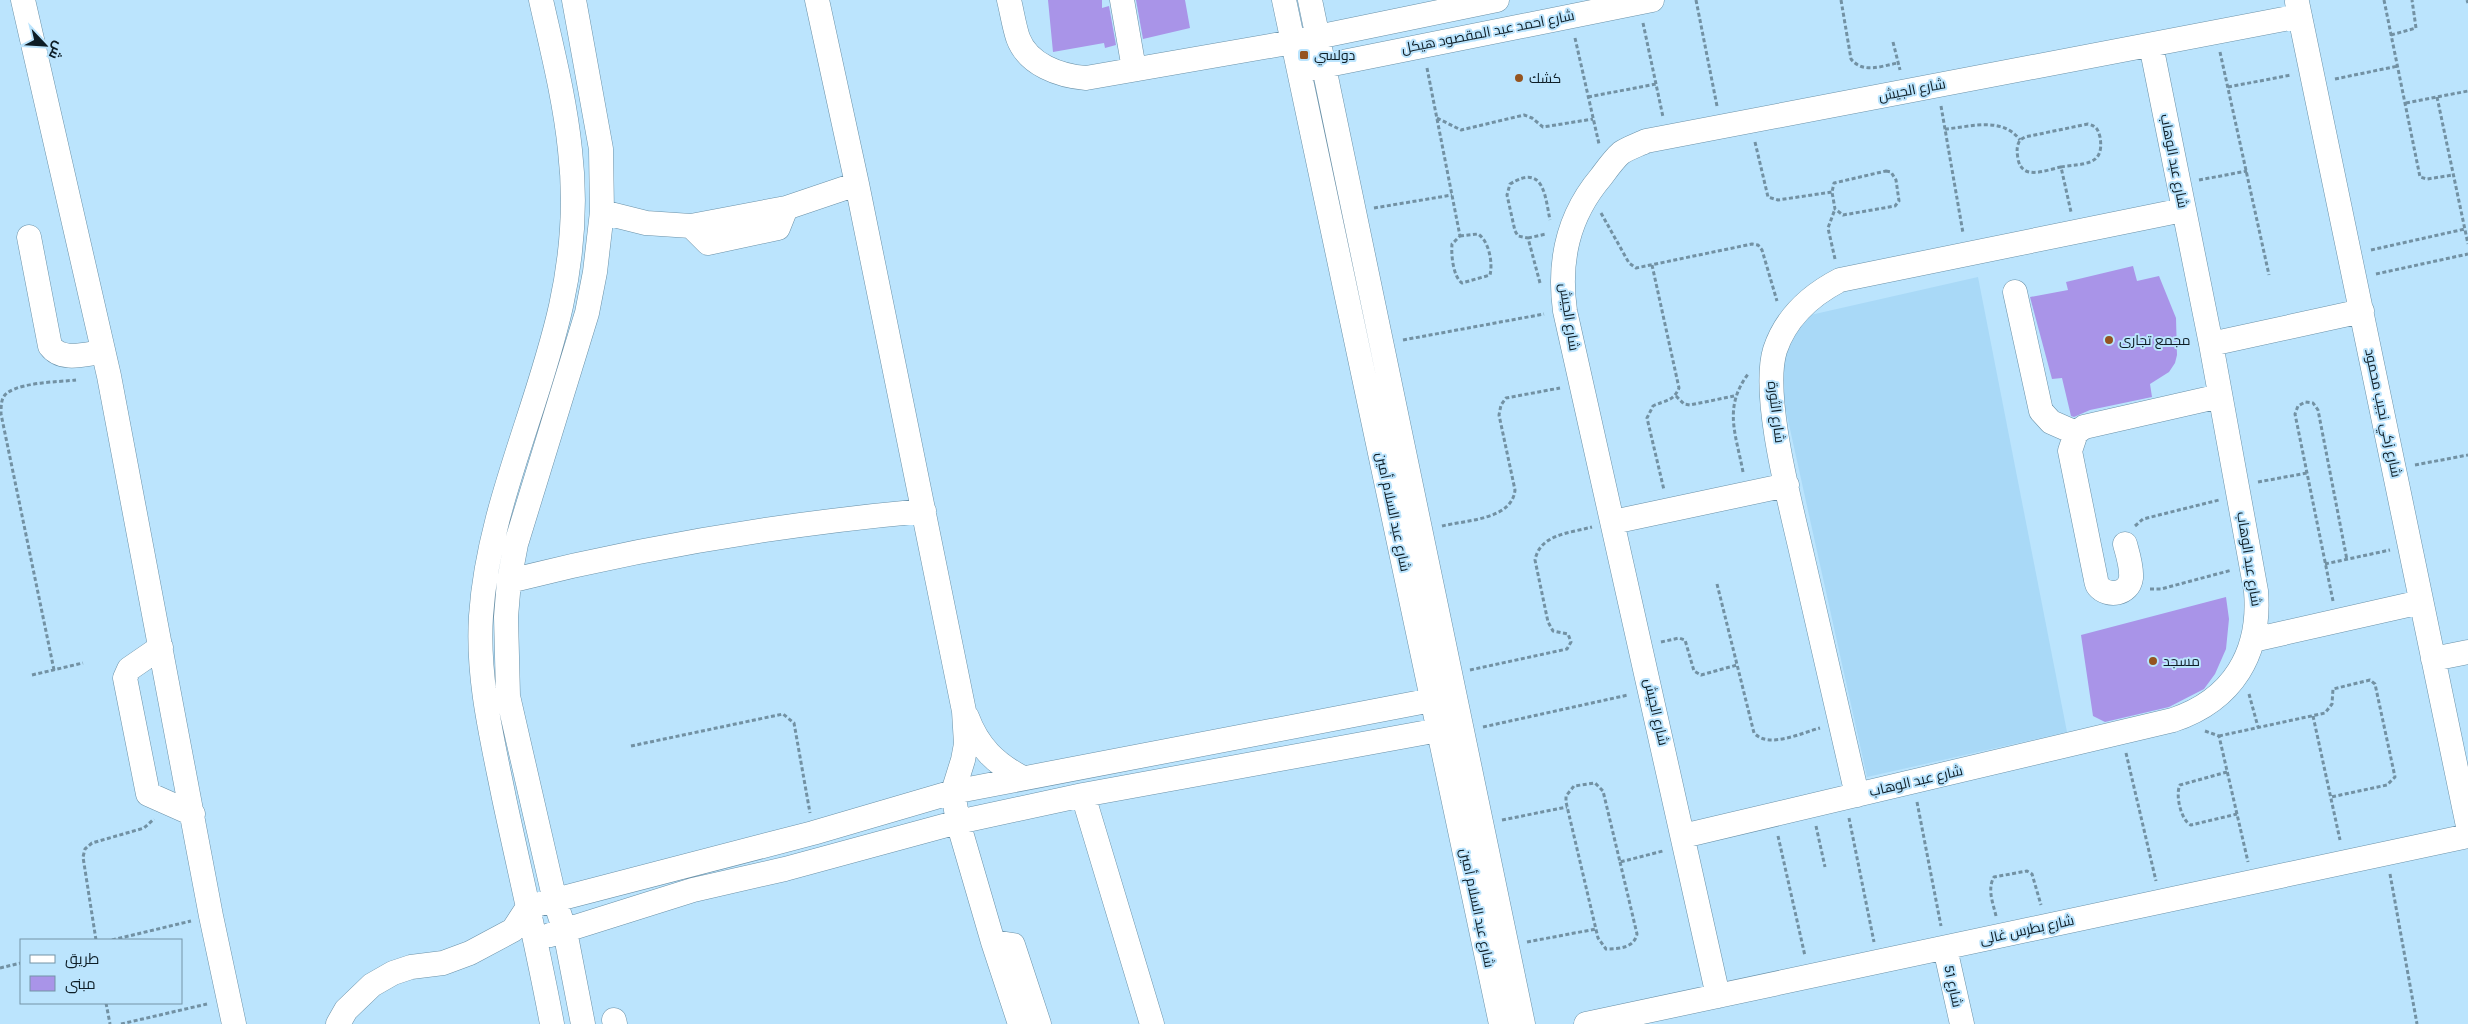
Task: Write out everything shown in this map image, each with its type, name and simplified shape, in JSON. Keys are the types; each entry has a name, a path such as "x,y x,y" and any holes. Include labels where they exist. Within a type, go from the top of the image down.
{"street":[{"path":"24,0 102,352 109,376 211,916 234,1024"},
{"path":"542,0 570,148 573,202 569,253 562,304 551,347 493,540 485,579 481,618 484,702 536,938 552,1024"},
{"path":"574,0 601,149 602,212 595,272 587,313 516,544 509,581 506,617 508,696 555,901 564,931 583,1024"},
{"path":"817,0 857,184 964,711 966,744 964,760 953,792 958,822 993,942 1020,1024"},
{"name":"شارع احمد عبد المقصود هيكل","path":"1009,0 1019,40 1040,64 1054,72 1069,77 1086,78 1293,42 1497,0"},
{"path":"1122,0 1134,70"},
{"name":"شارع عبد السلام أمين","path":"1284,0 1432,700 1450,731 1481,824 1523,1024"},
{"name":"شارع عبد السلام أمين","path":"1310,0 1450,674 1450,731 1501,1024"},
{"name":"شارع احمد عبد المقصود هيكل","path":"1299,70 1645,1"},
{"name":"شارع الجيش","path":"1718,996 1565,310 1562,260 1577,213 1589,191 1621,154 1646,141 2216,32 2299,8"},
{"name":"شارع زكي نجيب محمود","path":"2299,8 2468,826"},
{"name":"شارع عبد الوهاب","path":"1684,840 1774,815 2190,715 2210,703 2228,687 2242,668 2253,640 2258,615 2252,565 2211,344 2151,44"},
{"path":"602,212 646,223 690,226 786,208 857,184"},
{"name":"شارع الثورة","path":"1851,797 1840,723 1787,485 1773,404 1771,375 1775,350 1785,328 1800,308 1820,290 1840,280 2184,210"},
{"path":"29,238 50,346 55,352 63,356 102,352"},
{"path":"2015,292 2041,411 2051,422 2076,432"},
{"path":"2211,344 2362,310"},
{"path":"2125,544 2131,580 2127,589 2117,594 2107,592 2098,586 2070,451 2076,432 2084,427 2220,396"},
{"path":"1613,522 1787,485"},
{"path":"509,581 612,556 715,536 844,518 924,511"},
{"path":"2253,640 2421,602"},
{"path":"161,647 129,670 124,678 148,794 193,814"},
{"path":"2433,659 2468,652"},
{"path":"338,1024 346,1010 358,996 393,973 411,966 443,963 470,953 513,930 528,907 814,833 953,792 1432,700"},
{"path":"964,711 972,733 986,752 1003,767 1023,778"},
{"path":"513,930 536,938 693,890 785,869 958,822 1083,795 1450,731"},
{"path":"1083,795 1152,1024"},
{"name":"شارع بطرس غالى","path":"1586,1024 2468,836"},
{"path":"993,942 1013,945 1039,1024"},
{"name":"شارع 51","path":"1945,948 1962,1024"}],"path":[{"path":"1696,0 1721,126"},
{"path":"1841,0 1851,59 1854,64 1865,69 1898,62"},
{"path":"2384,0 2420,177 2427,179 2454,175"},
{"path":"2391,35 2416,28 2412,0"},
{"path":"1645,1 1656,84 1667,137"},
{"path":"1570,16 1605,172"},
{"path":"2216,32 2269,275"},
{"path":"1893,42 1905,92"},
{"path":"1423,45 1460,236"},
{"path":"2228,86 2398,66"},
{"path":"1588,97 1656,84"},
{"path":"1937,85 1966,253"},
{"path":"2406,103 2468,91"},
{"path":"2437,97 2468,244"},
{"path":"1437,118 1461,130 1524,115 1532,118 1543,127 1593,119"},
{"path":"1750,121 1768,197 1778,200 1832,192"},
{"path":"1945,129 1999,124 2014,133 2020,140"},
{"path":"2088,124 2094,126 2098,130 2102,147 2101,154 2097,159 2061,167 2034,173 2023,170 2019,165 2017,151 2020,140 2025,137 2088,124"},
{"path":"2061,167 2075,232"},
{"path":"1886,171 1891,172 1896,180 1899,196 1895,206 1848,216 1838,213 1835,209 1832,192 1834,183 1838,181 1886,171"},
{"path":"2179,184 2246,171"},
{"path":"1549,231 1546,234 1528,238 1518,236 1515,231 1507,195 1510,184 1516,181 1535,178 1539,181 1543,187 1551,223"},
{"path":"1589,191 1631,266 1640,268 1752,244 1758,245 1762,250 1785,328"},
{"path":"1354,212 1452,194"},
{"path":"1835,209 1828,222 1828,228 1840,280"},
{"path":"2350,254 2465,229"},
{"path":"1478,234 1485,239 1491,268 1490,275 1466,282 1459,281 1451,249 1452,244 1460,236 1478,234"},
{"path":"1528,238 1539,283 1543,285 1562,281"},
{"path":"2355,278 2468,254"},
{"path":"1652,266 1679,388 1676,396 1653,406 1647,418 1668,510"},
{"path":"1381,344 1565,310"},
{"path":"1748,493 1732,414 1734,396 1750,371 1775,350"},
{"path":"54,670 1,414 1,397 19,386 109,376"},
{"path":"1420,531 1499,513 1508,508 1514,500 1515,490 1499,415 1501,405 1506,398 1581,384"},
{"path":"1676,396 1684,404 1690,405 1734,396"},
{"path":"2336,621 2296,414 2298,406 2305,402 2313,403 2318,410 2347,560"},
{"path":"2395,469 2468,455"},
{"path":"2125,544 2132,530 2143,519 2238,490 2307,473"},
{"path":"1450,674 1567,649 1571,642 1568,634 1553,631 1548,622 1535,560 1537,551 1543,543 1554,537 1613,522"},
{"path":"2325,564 2410,546"},
{"path":"2131,580 2144,588 2161,589 2252,565"},
{"path":"1717,584 1754,733 1759,738 1769,741 1840,723"},
{"path":"1641,647 1682,638 1687,643 1694,671 1701,675 1737,665"},
{"path":"32,675 84,663"},
{"path":"2242,668 2258,727"},
{"path":"2190,715 2198,727 2219,736 2325,713 2330,709 2332,692 2336,686 2367,680 2375,684 2395,777 2387,785 2331,797"},
{"path":"1450,731 1651,690"},
{"path":"631,746 783,714 794,723 814,833"},
{"path":"2312,716 2346,863"},
{"path":"2121,733 2160,902"},
{"path":"2219,736 2253,882"},
{"path":"2227,772 2180,785 2178,794 2183,819 2191,825 2237,814"},
{"path":"1913,782 1945,948"},
{"path":"1595,783 1600,786 1603,791 1620,862 1637,934 1636,940 1626,947 1606,948 1601,945 1596,929 1567,807 1566,796 1574,786 1595,783"},
{"path":"1851,797 1878,962"},
{"path":"96,939 83,857 86,849 92,843 144,828 153,821 165,802"},
{"path":"1811,806 1825,867"},
{"path":"1481,824 1567,807"},
{"path":"1774,815 1810,977"},
{"path":"1620,862 1684,840"},
{"path":"2387,854 2417,1024"},
{"path":"2001,936 1990,884 1994,877 2027,871 2032,874 2046,926"},
{"path":"116,939 211,916"},
{"path":"1506,945 1596,929"},
{"path":"0,968 20,962"},
{"path":"121,1024 230,999"},
{"path":"106,1004 110,1024"}],"shaded area":[{"path":"1978,277 2067,732 1867,777 1780,384 1780,349 1806,316"}],"building":[{"path":"1048,0 1102,0 1102,8 1109,6 1116,45 1105,48 1104,43 1053,52"},
{"path":"1136,0 1185,0 1190,28 1143,39"},
{"name":"مجمع تجارى","path":"2133,266 2137,281 2159,276 2176,318 2177,355 2175,363 2169,372 2150,384 2152,397 2090,410 2074,417 2071,416 2062,378 2052,379 2030,297 2068,290 2066,282"},
{"name":"مسجد","path":"2226,597 2229,619 2226,649 2215,674 2204,689 2169,707 2105,722 2093,716 2081,635"}],"place":[{"name":"دولسي","path":"1304,55"},
{"name":"كشك","path":"1519,78"},
{"name":"مجمع تجارى","path":"2109,340"},
{"name":"مسجد","path":"2153,661"}]}
